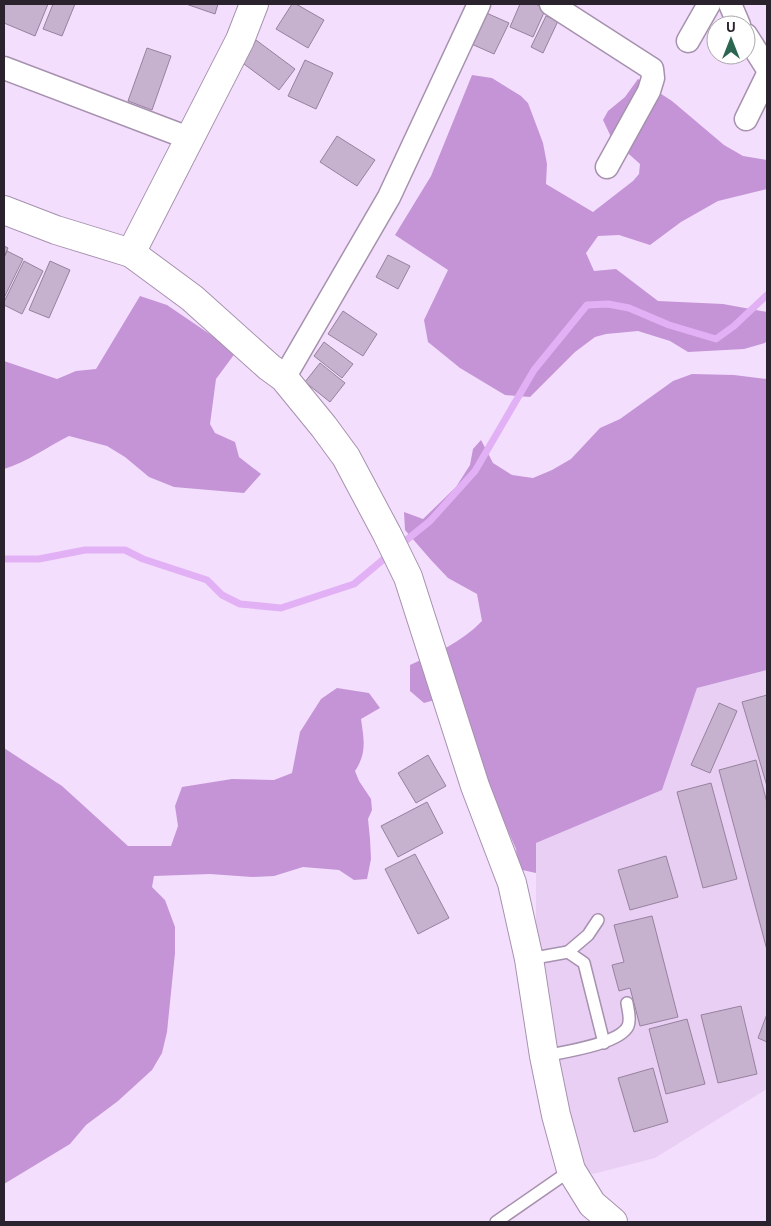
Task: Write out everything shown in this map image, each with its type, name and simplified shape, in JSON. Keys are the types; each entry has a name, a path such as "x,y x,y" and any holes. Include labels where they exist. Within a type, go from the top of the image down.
{"main road":[{"path":"131,253 240,40 254,4"},
{"path":"4,210 56,230 131,253 192,298 269,367 284,378 346,457 408,577 475,786 512,883 529,959 544,1056 556,1115 571,1170 592,1204 613,1222"}],"street":[{"path":"284,378 389,197 479,4"},
{"path":"551,4 652,69 653,78 649,91 607,167"},
{"path":"688,41 709,4"},
{"path":"756,51 767,68"},
{"path":"4,68 190,139"},
{"path":"746,119 767,76"}],"lane":[{"path":"529,959 568,952 588,935 598,920"},
{"path":"568,952 584,963 604,1044"},
{"path":"544,1056 604,1044 627,1029 629,1018 627,1003"},
{"path":"496,1222 571,1170"}],"shaded area":[{"path":"472,75 492,78 521,96 528,103 543,143 547,164 546,184 593,212 633,181 639,174 640,164 612,139 603,120 608,111 625,97 638,79 672,101 724,145 743,156 767,160 767,189 718,201 681,222 650,245 619,235 598,236 586,253 594,271 616,269 658,301 723,304 767,312 767,340 765,343 744,349 688,352 670,341 638,331 606,334 595,337 575,352 530,397 505,395 460,368 428,342 424,320 448,270 395,235 431,176"},
{"path":"140,296 167,305 236,352 216,379 210,424 215,433 235,442 239,457 261,474 244,493 174,487 149,477 125,457 107,446 69,436 29,458 4,469 4,361 57,379 76,371 96,369"},
{"path":"692,374 734,375 767,379 767,670 697,688 662,790 536,843 536,873 518,869 516,849 479,766 452,695 424,703 410,691 410,665 457,641 482,621 477,594 448,578 431,560 405,530 404,512 423,519 456,487 470,465 473,449 481,440 493,463 512,475 533,478 571,459 600,428 620,419 673,381"},
{"path":"767,670 767,1089 655,1158 593,1174 582,1167 553,1060 552,1030 536,928 536,843 662,790 697,688"},
{"path":"337,688 369,693 380,708 361,719 364,740 363,752 355,771 371,799 372,810 368,819 371,859 367,879 354,880 339,870 303,867 274,876 252,877 210,874 154,876 152,887 165,900 175,927 175,953 167,1032 162,1053 152,1070 118,1101 86,1125 70,1144 4,1184 4,748 62,786 128,846 171,846 178,826 175,806 182,787 232,779 274,780 292,773 300,732 321,699"}],"building":[{"path":"4,4 48,4 35,36 4,23"},
{"path":"53,4 75,4 62,36 43,29"},
{"path":"186,4 218,4 215,14"},
{"path":"292,4 296,4 324,20 308,48 276,29"},
{"path":"520,4 535,4 546,8 533,37 510,27"},
{"path":"482,11 509,23 494,54 467,42"},
{"path":"546,16 558,21 543,53 531,47"},
{"path":"256,40 295,69 279,90 240,61"},
{"path":"147,48 171,56 152,110 128,101"},
{"path":"305,60 333,73 316,109 288,96"},
{"path":"337,136 375,160 357,186 320,162"},
{"path":"4,246 8,248 4,257"},
{"path":"7,251 23,259 4,298 4,258"},
{"path":"388,255 410,266 398,289 376,277"},
{"path":"24,261 43,271 22,314 4,305 4,302"},
{"path":"50,261 70,270 49,318 29,310"},
{"path":"343,311 377,334 363,356 328,334"},
{"path":"324,342 353,364 342,378 314,356"},
{"path":"320,363 345,383 330,402 305,382"},
{"path":"767,695 767,786 742,702"},
{"path":"719,703 737,711 710,773 691,765"},
{"path":"428,755 446,786 416,803 398,773"},
{"path":"756,760 767,803 767,950 719,770"},
{"path":"711,783 737,879 703,888 677,792"},
{"path":"427,802 443,833 398,857 381,826"},
{"path":"415,854 449,918 418,934 385,869"},
{"path":"666,856 678,897 630,910 618,870"},
{"path":"652,916 678,1017 640,1026 630,988 619,991 612,965 624,962 614,925"},
{"path":"741,1006 757,1074 718,1083 701,1015"},
{"path":"767,1014 767,1042 758,1038"},
{"path":"687,1019 705,1084 666,1094 649,1029"},
{"path":"653,1068 668,1122 634,1132 618,1078"}],"waterway":[{"path":"399,546 430,521 475,471 534,370 587,305 608,304 629,308 669,325 716,339 734,326 767,295"},
{"path":"4,559 39,559 85,550 125,550 143,559 207,580 222,595 240,604 281,608 354,584 391,553"}]}
